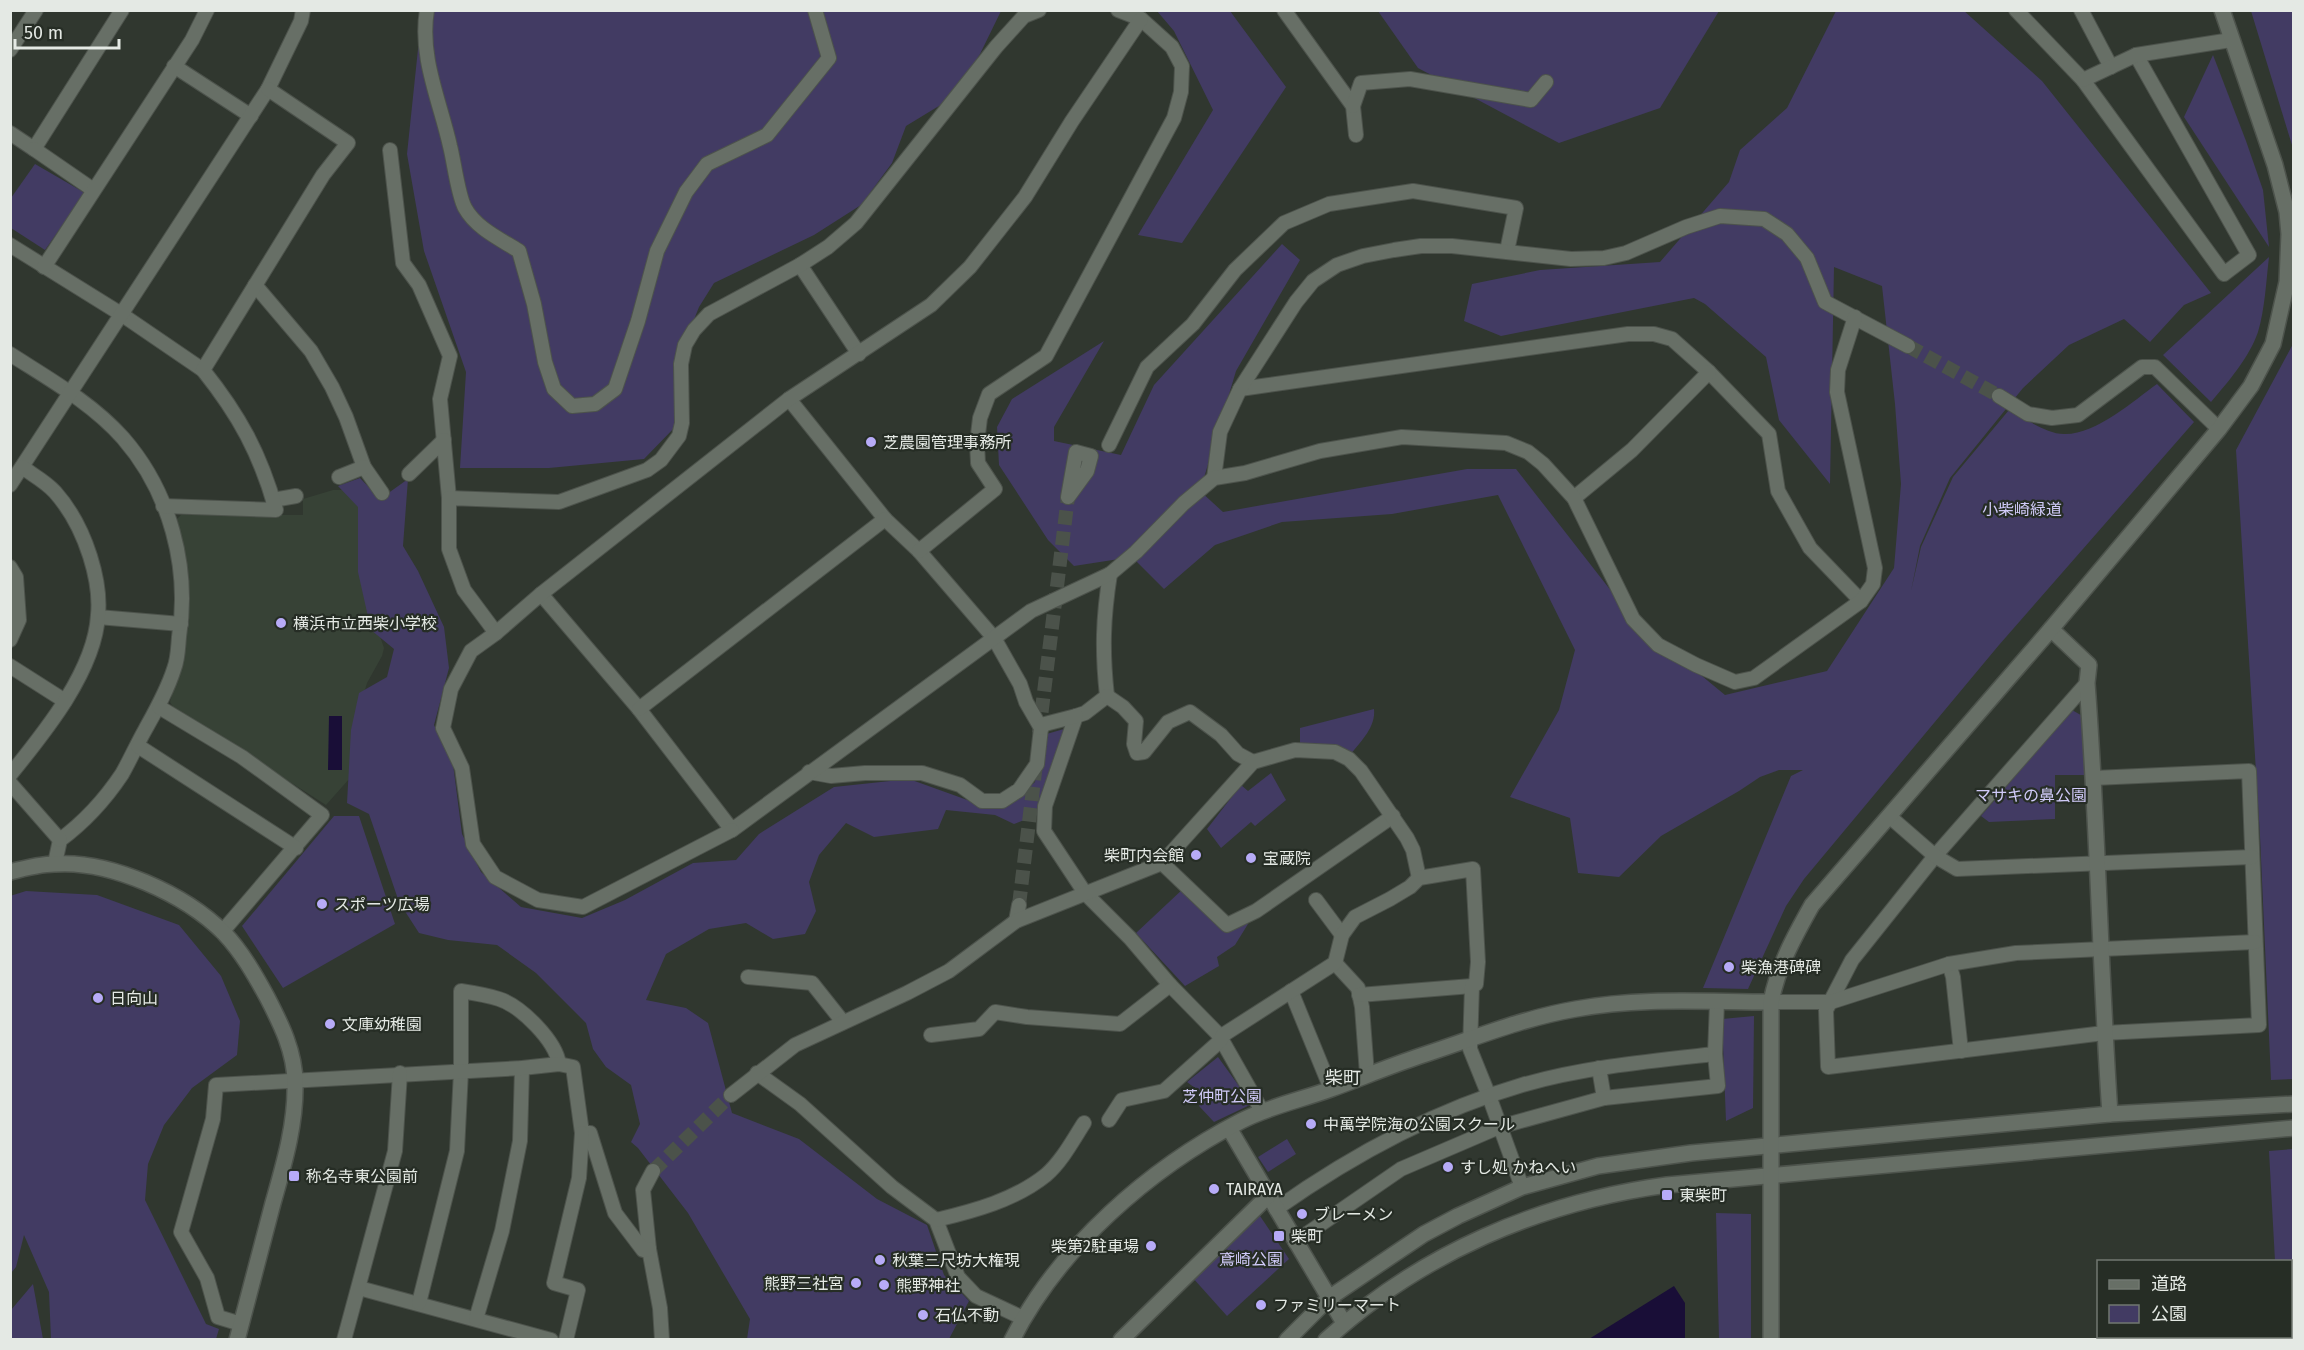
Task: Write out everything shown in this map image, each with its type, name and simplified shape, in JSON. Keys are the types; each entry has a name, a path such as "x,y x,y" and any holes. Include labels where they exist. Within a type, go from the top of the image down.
{"street":[{"path":"10,50 36,10"},
{"path":"34,149 122,10"},
{"path":"44,267 92,189 192,40 207,10"},
{"path":"10,485 268,89 301,21 303,10"},
{"path":"427,10 425,20 427,53 433,87 447,133 464,208 477,223 519,251 534,304 545,362 554,389 572,406 595,404 615,389 638,321 657,251 686,192 707,164 767,135 829,58 815,10"},
{"path":"449,498 559,502 647,470 660,460 679,436 682,423 681,364 685,345 694,330 709,314 800,265 828,247 856,223 996,47 1024,16 1039,10"},
{"path":"919,551 995,489 978,463 977,443 980,418 989,394 1046,356 1174,118 1181,92 1182,66 1172,47 1142,19 1118,10"},
{"path":"1284,10 1353,106"},
{"path":"2016,10 2083,80 2224,274 2248,255 2136,55"},
{"path":"2081,10 2111,67"},
{"path":"1771,1340 1771,1002 1776,977 1788,946 1812,905 2051,629 2219,429 2251,386 2272,344 2287,282 2289,234 2283,192 2222,10"},
{"path":"1142,19 1071,121 1025,197 970,267 931,305 789,399 471,651 451,689 443,728 462,768 473,844 495,877 538,900 583,907 732,830 1031,611 1110,574 1136,552 1184,503 1214,478 1245,473 1320,451 1402,437 1506,443 1528,452 1543,464 1574,498 1633,619 1658,645 1696,666 1735,682 1754,678 1861,601 1873,584 1875,568 1837,392 1838,370 1855,317"},
{"path":"2083,80 2136,55 2231,40"},
{"path":"174,66 251,116"},
{"path":"1356,135 1353,106 1361,83 1410,79 1531,100 1546,82"},
{"path":"203,370 323,175 348,143 268,89"},
{"path":"10,133 92,189"},
{"path":"390,150 403,263 419,285 450,356 440,399 449,498 449,549 464,590 496,633"},
{"path":"1109,445 1147,367 1193,324 1235,270 1284,223 1329,204 1413,191 1516,208 1507,251"},
{"path":"1214,478 1220,432 1240,389 1296,302 1312,281 1336,265 1363,256 1421,246 1507,251 1571,259 1604,258 1626,253 1686,227 1720,216 1764,219 1787,234 1807,258 1825,302 1908,346"},
{"path":"10,245 121,314 203,370 230,403 251,441 276,510 164,506"},
{"path":"800,265 859,354"},
{"path":"255,285 311,351 333,387 364,467 382,493"},
{"path":"1240,389 1628,334 1654,334 1672,339 1709,372 1768,434 1778,491 1810,548 1861,601"},
{"path":"10,354 70,393 123,438 154,482 164,506 180,559 183,592 182,624 175,666 159,706 120,776 76,828 60,840 55,863"},
{"path":"1999,396 2028,414 2052,418 2078,415 2142,367 2155,367 2219,429"},
{"path":"1574,498 1632,450 1709,372"},
{"path":"789,399 885,519 919,551 994,638 1041,728 1037,764 1019,790 1002,801 981,801 960,785 922,773 866,773 831,776 809,772"},
{"path":"409,474 444,440"},
{"path":"10,775 38,742 65,701 91,647 98,617 98,587 85,540 72,515 55,492 22,467"},
{"path":"339,477 364,467"},
{"path":"273,500 296,496"},
{"path":"639,709 885,519"},
{"path":"10,567 16,577 19,620 10,640"},
{"path":"1110,574 1102,652 1107,696 1123,707 1136,721 1134,744 1137,753 1144,752 1168,722 1190,712 1221,735 1238,754 1253,762"},
{"path":"541,594 639,709 732,830"},
{"path":"98,617 182,624"},
{"path":"2051,629 2089,665 2087,683 2094,778 2104,1033 2110,1114"},
{"path":"10,666 65,701"},
{"path":"2087,683 1935,856 1852,960 1826,1010 1828,1067 2104,1033 2259,1025 2249,771 2094,778"},
{"path":"1041,728 1045,724 1085,714 1107,696"},
{"path":"159,706 242,757 322,815 222,932"},
{"path":"1076,716 1045,806 1044,831 1086,893 1219,1035 1262,1111"},
{"path":"138,746 296,848"},
{"path":"731,1095 795,1045 949,971 1017,921 1162,863 1253,762 1295,750 1335,752 1349,759 1361,771 1394,816 1413,850 1419,878"},
{"path":"10,783 60,840"},
{"path":"1162,863 1227,925 1256,911 1394,816"},
{"path":"1889,816 1935,856 1957,869 2252,857"},
{"path":"10,872 55,863 81,864 123,874 159,889 195,910 222,932 253,973 276,1014 290,1046 296,1080 295,1103 290,1143 237,1340"},
{"path":"1108,1120 1122,1100 1164,1091 1221,1041 1223,1035 1335,963 1342,935 1355,917 1410,887 1419,878 1473,869 1478,962 1476,984 1359,995"},
{"path":"1316,900 1342,935"},
{"path":"1017,921 1019,904"},
{"path":"1012,1340 1027,1312 1084,1240 1157,1171 1262,1111 1532,1019 1584,1008 1629,1003 1832,1002 1949,964 2016,953 2255,942"},
{"path":"1335,963 1358,988 1362,1007 1367,1074"},
{"path":"1949,964 1953,977 1961,1051"},
{"path":"748,977 812,983 843,1022"},
{"path":"931,1035 979,1029 995,1012 1027,1017 1120,1024 1170,985"},
{"path":"1472,986 1468,1040 1470,1049 1522,1187"},
{"path":"418,1304 457,1151 461,1071 461,991 501,999 536,1023 558,1055 559,1064"},
{"path":"1291,991 1331,1089"},
{"path":"1295,1242 1401,1169 1499,1127 1604,1098 1718,1086 1715,1054 1717,1002"},
{"path":"1121,1340 1272,1202 1320,1178 1399,1133 1524,1084 1599,1068 1715,1054"},
{"path":"241,1324 218,1317 207,1278 181,1232 213,1119 216,1085 559,1064 573,1067 582,1133 579,1178 554,1282 578,1290 566,1340"},
{"path":"476,1319 502,1231 520,1141 522,1068"},
{"path":"1599,1068 1604,1098"},
{"path":"344,1340 395,1151 400,1073"},
{"path":"757,1073 800,1104 892,1187 936,1220 957,1277 976,1296 1027,1312"},
{"path":"1287,1340 1329,1298 1424,1234 1522,1187 1576,1171 1617,1162 1771,1145 2110,1114 2294,1104"},
{"path":"936,1220 985,1208 1028,1186 1051,1169 1084,1123"},
{"path":"1229,1128 1344,1323"},
{"path":"1326,1340 1344,1323 1431,1263 1505,1226 1593,1198 1644,1188 1772,1175 2294,1128"},
{"path":"582,1133 590,1133 615,1213 643,1250 649,1249"},
{"path":"653,1171 643,1190 654,1308 662,1340"},
{"path":"359,1288 551,1340"}],"shaded area":[{"name":"横浜市立西柴小学校","path":"333,490 348,490 363,503 365,592 384,648 367,683 357,716 358,769 326,805 173,707 170,702 184,652 190,598 184,550 177,519 181,515 303,515 303,499"},
{"path":"329,716 342,716 342,770 328,770"},
{"path":"1674,1286 1685,1303 1685,1339 1589,1339"}],"green space":[{"name":"小柴崎緑道","path":"1963,10 2042,81 2211,293 2184,305 2150,342 2124,319 2069,345 2023,388 1950,478 1920,546 1911,591 1921,547 1953,477 2009,410 2050,431 2064,434 2076,433 2114,416 2157,384 2194,422 1999,645 1804,879 1786,906 1748,989 1703,988 1791,776 1803,770 1779,770 1760,777 1661,836 1619,877 1578,873 1570,818 1510,797 1559,710 1575,650 1498,495 1392,514 1282,522 1215,545 1164,589 1132,557 1074,566 1048,540 999,465 997,427 1012,399 1104,341 1054,427 1054,441 1121,455 1154,385 1282,244 1300,260 1236,371 1200,491 1223,512 1467,469 1516,469 1633,619 1725,695 1827,671 1894,568 1901,484 1882,286 1834,267 1830,484 1779,420 1766,357 1705,304 1694,298 1501,336 1464,321 1472,284 1540,270 1660,262 1729,182 1740,150 1787,108 1836,11"},
{"path":"422,11 1001,11 980,54 952,98 906,126 892,163 861,205 814,235 714,283 699,307 683,347 677,425 644,459 549,468 460,468 466,372 424,251 407,154"},
{"path":"1157,11 1230,11 1286,87 1182,243 1138,235 1213,110 1174,31"},
{"path":"1378,11 1719,11 1660,108 1559,143 1418,68"},
{"path":"2251,11 2293,11 2293,149 2292,145"},
{"path":"2213,55 2263,190 2269,247 2184,117"},
{"path":"35,164 85,193 45,250 11,228 11,198"},
{"path":"2269,257 2264,304 2254,342 2244,360 2211,402 2163,355"},
{"path":"2293,344 2294,1079 2271,1080 2260,836 2236,450"},
{"path":"360,478 380,499 408,479 403,546 418,571 444,627 449,668 434,725 453,764 462,834 481,872 521,907 582,918 625,900 693,863 736,860 759,834 834,787 909,779 984,806 1010,804 1035,782 1043,735 1064,729 1042,813 1014,824 995,815 946,810 938,829 874,837 846,823 819,855 809,882 816,911 805,934 773,939 746,923 709,929 666,954 646,1000 686,1008 708,1023 732,1113 799,1139 877,1199 927,1225 944,1275 969,1301 949,1339 747,1339 750,1319 688,1213 631,1142 640,1124 631,1085 606,1067 593,1049 586,1023 536,973 497,945 448,940 419,933 399,902 369,814 347,803 351,730 359,693 387,677 394,649 371,630 358,572 358,507 338,486"},
{"path":"1374,709 1370,728 1351,754 1300,745 1300,728"},
{"name":"マサキの鼻公園","path":"2072,710 2086,718 2085,775 2055,775 2055,819 1989,822 1981,816"},
{"path":"1271,773 1286,800 1255,826 1251,822 1221,848 1207,829 1241,785 1248,791"},
{"path":"334,816 359,816 395,924 283,988 242,926"},
{"path":"1184,888 1227,927 1246,921 1248,924 1235,945 1217,957 1219,966 1185,986 1136,933"},
{"path":"26,891 97,895 179,925 221,976 240,1021 237,1055 192,1088 164,1125 148,1164 145,1200 206,1324 219,1329 216,1339 51,1339 49,1292 24,1235 16,1267 11,1273 10,896"},
{"path":"1754,1016 1753,1108 1726,1121 1722,1019"},
{"name":"芝仲町公園","path":"1218,1057 1252,1104 1214,1122 1199,1106 1204,1095 1187,1082"},
{"path":"1287,1139 1296,1154 1268,1172 1258,1157"},
{"path":"2293,1149 2293,1339 2280,1339 2292,1338 2292,1260 2275,1260 2269,1151"},
{"path":"1716,1213 1751,1214 1751,1339 1719,1339"},
{"name":"鳶崎公園","path":"1260,1216 1289,1259 1227,1316 1192,1277"},
{"path":"33,1284 43,1339 11,1339 11,1310"}],"tunnel":[{"path":"1908,346 1999,396"},
{"path":"1039,733 1068,497"},
{"path":"1019,905 1036,764"},
{"path":"653,1171 731,1095"}],"place":[{"name":"芝農園管理事務所","path":"871,442"},
{"name":"横浜市立西柴小学校","path":"281,623"},
{"name":"柴町内会館","path":"1196,855"},
{"name":"宝蔵院","path":"1251,858"},
{"name":"スポーツ広場","path":"322,904"},
{"name":"柴漁港碑碑","path":"1729,967"},
{"name":"日向山","path":"98,998"},
{"name":"文庫幼稚園","path":"330,1024"},
{"name":"中萬学院海の公園スクール","path":"1311,1124"},
{"name":"すし処 かねへい","path":"1448,1167"},
{"name":"称名寺東公園前","path":"294,1176"},
{"name":"TAIRAYA","path":"1214,1189"},
{"name":"東柴町","path":"1667,1195"},
{"name":"ブレーメン","path":"1302,1214"},
{"name":"柴町","path":"1279,1236"},
{"name":"柴第2駐車場","path":"1151,1246"},
{"name":"秋葉三尺坊大権現","path":"880,1260"},
{"name":"熊野三社宮","path":"856,1283"},
{"name":"熊野神社","path":"884,1285"},
{"name":"ファミリーマート","path":"1261,1305"},
{"name":"石仏不動","path":"923,1315"}],"district":[{"name":"柴町","path":"1343,1078"}]}
